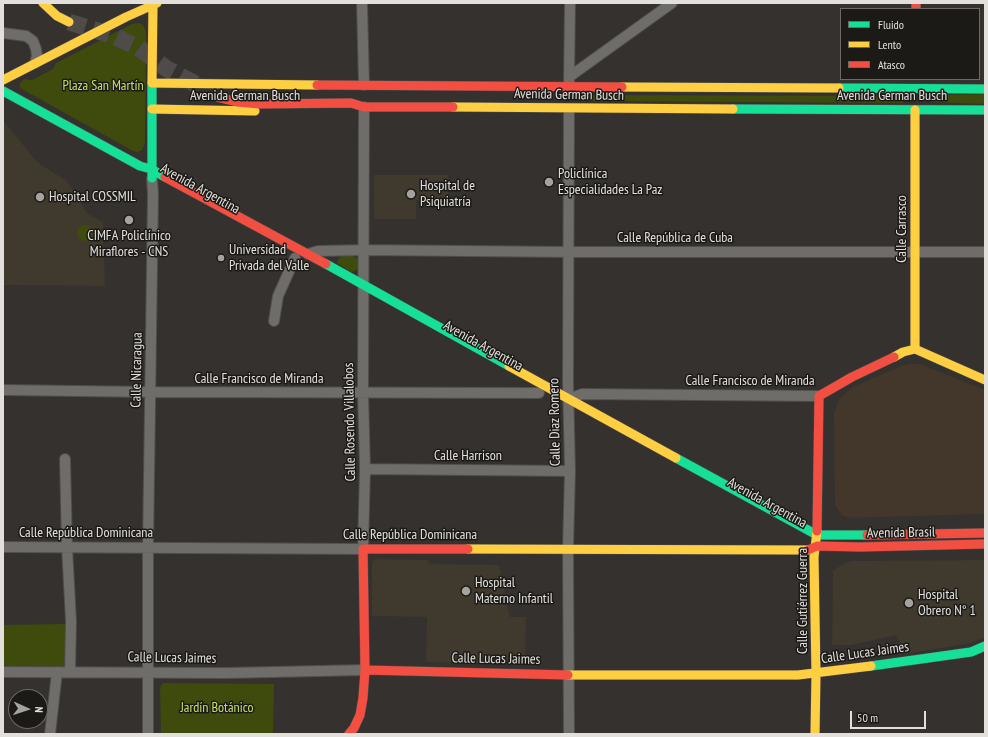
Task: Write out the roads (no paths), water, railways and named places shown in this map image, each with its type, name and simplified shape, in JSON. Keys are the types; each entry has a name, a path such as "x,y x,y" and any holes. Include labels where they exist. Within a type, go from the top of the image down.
{"main road":[{"path":"43,3 57,16 69,22"},
{"path":"3,80 126,17 155,4"},
{"name":"Calle Nicaragua","path":"152,179 152,83 155,4"},
{"name":"Avenida German Busch","path":"152,83 364,96 569,93 916,95 985,89"},
{"name":"Avenida Argentina","path":"3,91 140,166 151,169 210,206 366,294 450,339 542,392"},
{"name":"Avenida German Busch","path":"152,109 254,111 351,110 364,96 569,93 916,95 985,110"},
{"name":"Calle Carrasco","path":"916,95 916,349"},
{"path":"217,97 238,102 259,104 351,103 364,96"},
{"name":"Avenida Argentina","path":"140,166 152,179 210,206"},
{"name":"Avenida Argentina","path":"254,230 302,258"},
{"name":"Avenida Argentina","path":"354,290 366,294"},
{"path":"916,349 985,380"},
{"name":"Calle Francisco de Miranda","path":"820,396 832,388 903,352 916,349"},
{"name":"Avenida Argentina","path":"519,382 542,392 569,399 690,465 737,497 818,535"},
{"name":"Calle Gutiérrez Guerra","path":"815,734 816,674 814,557 818,535 820,396"},
{"path":"557,404 573,412"},
{"path":"634,446 639,437"},
{"path":"685,474 690,465"},
{"name":"Avenida Brasil","path":"818,535 985,533"},
{"path":"860,534 860,547"},
{"path":"945,534 946,546"},
{"name":"Avenida Argentina","path":"804,539 817,546"},
{"name":"Avenida Brasil","path":"817,546 946,546 985,544"},
{"name":"Calle República Dominicana","path":"363,549 806,551 817,546"},
{"name":"Calle Rosendo Villalobos","path":"349,734 354,728 360,715 364,670 363,549"},
{"name":"Calle Lucas Jaimes","path":"364,670 569,675 798,675 816,674 971,652 985,646"}],"street":[{"name":"Calle Rosendo Villalobos","path":"362,3 364,96 364,250 366,294 363,393 365,469 363,549"},
{"name":"Calle Diaz Romero","path":"569,734 568,549 573,412 569,399 570,3"},
{"path":"569,93 672,3"},
{"path":"3,33 26,36 32,41 36,49 35,63"},
{"name":"Calle Nicaragua","path":"148,734 148,547 152,179"},
{"name":"Calle República de Cuba","path":"302,258 318,251 364,250 569,252 985,252"},
{"path":"274,320 278,296 302,258"},
{"name":"Calle Francisco de Miranda","path":"3,390 363,393 542,392"},
{"name":"Calle Francisco de Miranda","path":"569,399 582,394 820,396"},
{"path":"65,459 67,547 71,621 70,672"},
{"name":"Calle Harrison","path":"365,469 570,471"},
{"name":"Calle República Dominicana","path":"3,548 148,547 363,549"},
{"name":"Calle Lucas Jaimes","path":"3,672 227,673 364,670"},
{"path":"50,734 57,672"}],"tunnel":[{"path":"69,22 114,36 139,48 167,69 199,86"}],"place":[{"name":"Policlínica Especialidades La Paz","path":"549,182"},
{"name":"Hospital de Psiquiatría","path":"411,194"},
{"name":"Hospital COSSMIL","path":"40,197"},
{"name":"CIMFA Policlínico Miraflores - CNS","path":"129,220"},
{"name":"Universidad Privada del Valle","path":"221,258"},
{"name":"Hospital Materno Infantil","path":"466,591"},
{"name":"Hospital Obrero N° 1","path":"909,603"}],"park label":[{"name":"Plaza San Martín","path":"103,86"},
{"name":"Jardín Botánico","path":"217,708"}]}
